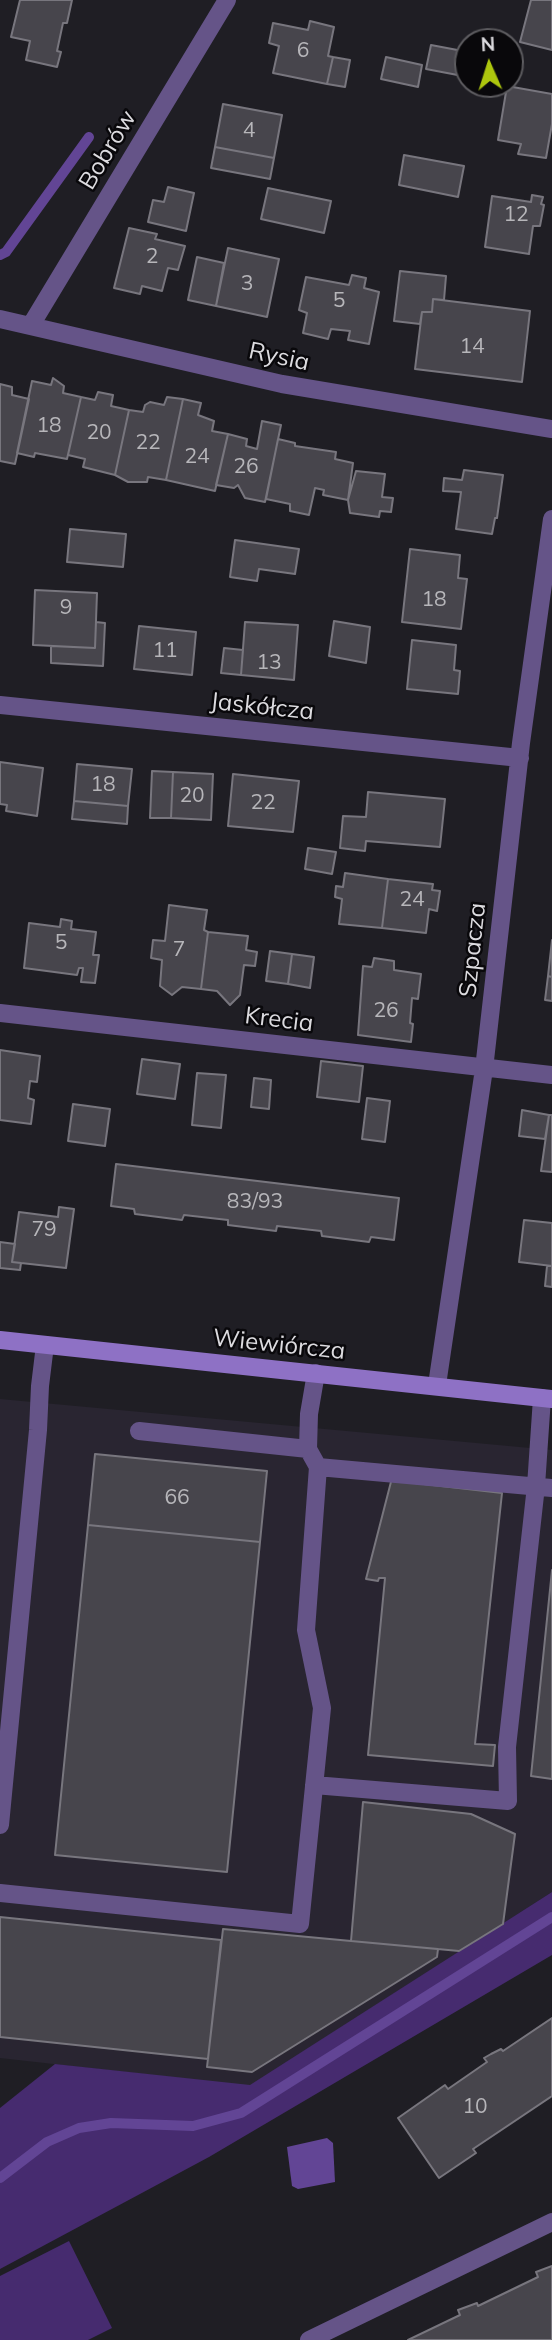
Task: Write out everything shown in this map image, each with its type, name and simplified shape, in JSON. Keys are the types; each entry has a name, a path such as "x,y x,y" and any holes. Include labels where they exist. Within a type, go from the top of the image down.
{"street":[{"name":"Bobrów","path":"31,325 227,0"},
{"name":"Rysia","path":"0,319 282,384 552,429"},
{"name":"Szpacza","path":"438,1385 484,1069 520,758 552,519"},
{"name":"Jaskółcza","path":"0,705 520,758"},
{"name":"Krecia","path":"0,1013 552,1075"},
{"name":"Wiewiórcza","path":"0,1340 547,1398"},
{"path":"0,1825 45,1345"},
{"path":"0,1894 300,1924 322,1708 306,1630 318,1467 308,1449 309,1414 316,1373"},
{"path":"314,1785 508,1801 506,1747 544,1487 547,1398"},
{"path":"139,1431 308,1449"},
{"path":"318,1467 544,1487"},
{"path":"309,2340 552,2222"}],"shaded area":[{"path":"0,1399 552,1450 552,1892 250,2086 0,2058"},
{"path":"552,1892 552,1955 209,2157 0,2269 0,2108 55,2064 250,2085"},
{"path":"327,2138 333,2143 335,2182 298,2189 292,2186 287,2147"},
{"path":"69,2241 112,2328 88,2340 0,2340 0,2276"}],"building":[{"path":"20,0 72,0 67,23 63,23 57,51 61,52 57,67 26,60 30,41 11,37"},
{"path":"531,0 552,0 552,50 524,43 524,28"},
{"path":"310,21 334,27 328,56 333,57 327,84 273,73 279,46 269,43 273,23 308,30"},
{"path":"431,45 454,49 454,74 426,69"},
{"path":"333,57 350,60 345,87 327,84"},
{"path":"386,57 422,65 418,87 381,79"},
{"path":"524,89 552,94 552,124 546,158 518,154 521,144 498,140 505,98 524,98"},
{"path":"223,104 282,115 274,158 215,147"},
{"path":"215,147 274,158 270,179 211,168"},
{"path":"404,155 464,166 458,197 399,185"},
{"path":"168,187 194,193 186,231 148,222 153,200 164,202"},
{"path":"268,188 331,201 324,233 261,219"},
{"path":"532,195 543,197 541,204 544,205 540,226 533,226 529,254 485,247 492,196 531,202"},
{"path":"129,228 157,234 155,239 185,246 178,270 168,268 162,291 142,286 140,294 114,288"},
{"path":"228,248 279,259 267,317 216,306"},
{"path":"197,257 224,263 216,306 188,300"},
{"path":"400,271 446,276 444,300 433,299 432,312 422,312 420,324 394,321"},
{"path":"352,275 366,278 364,288 379,292 369,344 348,340 350,331 331,329 328,339 303,333 307,313 299,310 306,277 349,285"},
{"path":"433,299 530,311 522,382 415,369 422,312 432,312"},
{"path":"53,378 64,386 63,393 81,397 67,459 35,453 34,457 17,453 32,381 51,385"},
{"path":"0,384 12,387 12,395 29,399 15,464 0,461"},
{"path":"98,392 113,395 111,406 129,410 115,475 83,467 85,459 68,455 81,397 95,400"},
{"path":"167,397 183,399 166,480 148,477 147,482 128,482 115,475 129,410 143,412 145,405 150,402 164,405"},
{"path":"183,399 201,403 198,415 214,421 212,431 228,434 215,491 166,480"},
{"path":"262,421 281,425 265,502 245,498 238,485 234,488 216,485 228,434 247,439 246,446 257,449"},
{"path":"278,439 295,443 295,446 336,452 335,459 353,463 348,500 323,495 324,490 315,488 309,515 290,511 290,504 266,499"},
{"path":"464,470 503,475 492,534 456,529 461,492 443,491 444,478 462,480"},
{"path":"356,471 385,474 382,497 393,498 391,512 380,511 379,517 350,513 348,500"},
{"path":"70,529 126,534 123,567 67,562"},
{"path":"235,540 299,549 295,574 259,569 257,581 230,577"},
{"path":"410,549 460,555 458,578 467,579 461,629 402,622"},
{"path":"35,590 97,593 95,648 33,645"},
{"path":"334,621 370,627 366,663 329,656"},
{"path":"96,622 105,623 103,666 51,663 51,646 95,648"},
{"path":"245,622 298,625 294,680 241,675"},
{"path":"139,626 196,632 192,675 134,669"},
{"path":"412,640 456,645 454,670 460,671 458,694 407,689"},
{"path":"224,648 243,650 241,675 221,673"},
{"path":"0,762 43,768 37,816 6,811 7,805 0,804"},
{"path":"77,764 132,769 128,806 74,801"},
{"path":"152,771 173,772 171,818 150,818"},
{"path":"173,772 213,774 211,820 171,818"},
{"path":"233,774 299,781 293,832 228,826"},
{"path":"368,792 445,799 440,847 366,841 365,851 340,848 343,816 366,817"},
{"path":"74,801 128,806 127,824 72,819"},
{"path":"308,848 336,852 332,874 305,869"},
{"path":"345,873 388,879 382,928 339,924 342,899 335,897 336,886 343,887"},
{"path":"388,879 433,884 432,890 440,891 437,911 429,909 426,933 382,928"},
{"path":"169,905 207,910 204,930 208,932 201,989 182,987 172,995 160,986 162,960 151,958 153,940 165,941"},
{"path":"61,919 72,921 71,929 96,932 93,955 99,955 95,983 81,982 83,968 79,968 77,975 24,968 29,923 60,927"},
{"path":"208,932 248,936 246,950 257,952 255,966 244,965 240,995 230,1005 217,991 201,989"},
{"path":"552,940 552,977 548,976"},
{"path":"270,951 292,954 288,984 266,981"},
{"path":"292,954 314,957 310,988 288,984"},
{"path":"374,958 394,961 394,970 421,974 418,999 412,998 411,1042 358,1035 363,966 372,967"},
{"path":"548,976 552,977 552,1001 545,1000"},
{"path":"0,1050 40,1056 37,1082 30,1081 28,1098 34,1100 31,1124 0,1120"},
{"path":"142,1059 180,1064 175,1099 137,1094"},
{"path":"321,1061 363,1066 359,1102 317,1097"},
{"path":"197,1073 226,1075 221,1128 192,1125"},
{"path":"254,1078 271,1080 269,1109 251,1107"},
{"path":"367,1098 390,1101 385,1142 362,1139"},
{"path":"73,1104 110,1109 105,1146 68,1141"},
{"path":"522,1110 549,1115 545,1139 519,1136"},
{"path":"549,1115 552,1115 552,1172 541,1171"},
{"path":"116,1164 399,1198 394,1240 371,1237 369,1242 322,1236 321,1231 277,1226 276,1231 228,1225 228,1220 184,1215 182,1220 135,1214 134,1209 111,1206"},
{"path":"59,1207 74,1209 66,1268 12,1262 19,1212 58,1217"},
{"path":"524,1220 552,1223 552,1266 519,1262"},
{"path":"0,1242 15,1244 12,1262 21,1263 20,1270 0,1268"},
{"path":"547,1266 552,1266 552,1287 545,1286"},
{"path":"95,1454 267,1471 260,1542 88,1525"},
{"path":"393,1474 415,1483 502,1493 475,1744 495,1745 493,1766 368,1755 385,1578 379,1578 378,1581 366,1579"},
{"path":"88,1525 260,1542 227,1872 55,1855"},
{"path":"552,1570 552,1779 531,1776"},
{"path":"363,1802 471,1814 515,1834 503,1924 459,1951 351,1941"},
{"path":"0,1917 221,1940 208,2059 0,2037"},
{"path":"223,1929 438,1949 437,1957 252,2072 207,2067"},
{"path":"552,2018 552,2096 473,2149 476,2153 439,2178 398,2118 445,2085 448,2089 487,2062 484,2058 501,2049 503,2051"},
{"path":"552,2266 552,2340 408,2340 460,2315 458,2310 477,2303 478,2306 538,2277 536,2272"}],"waterway":[{"path":"0,255 6,252 89,137"},
{"path":"0,2178 47,2142 79,2128 111,2123 193,2126 241,2113 552,1917"}]}
